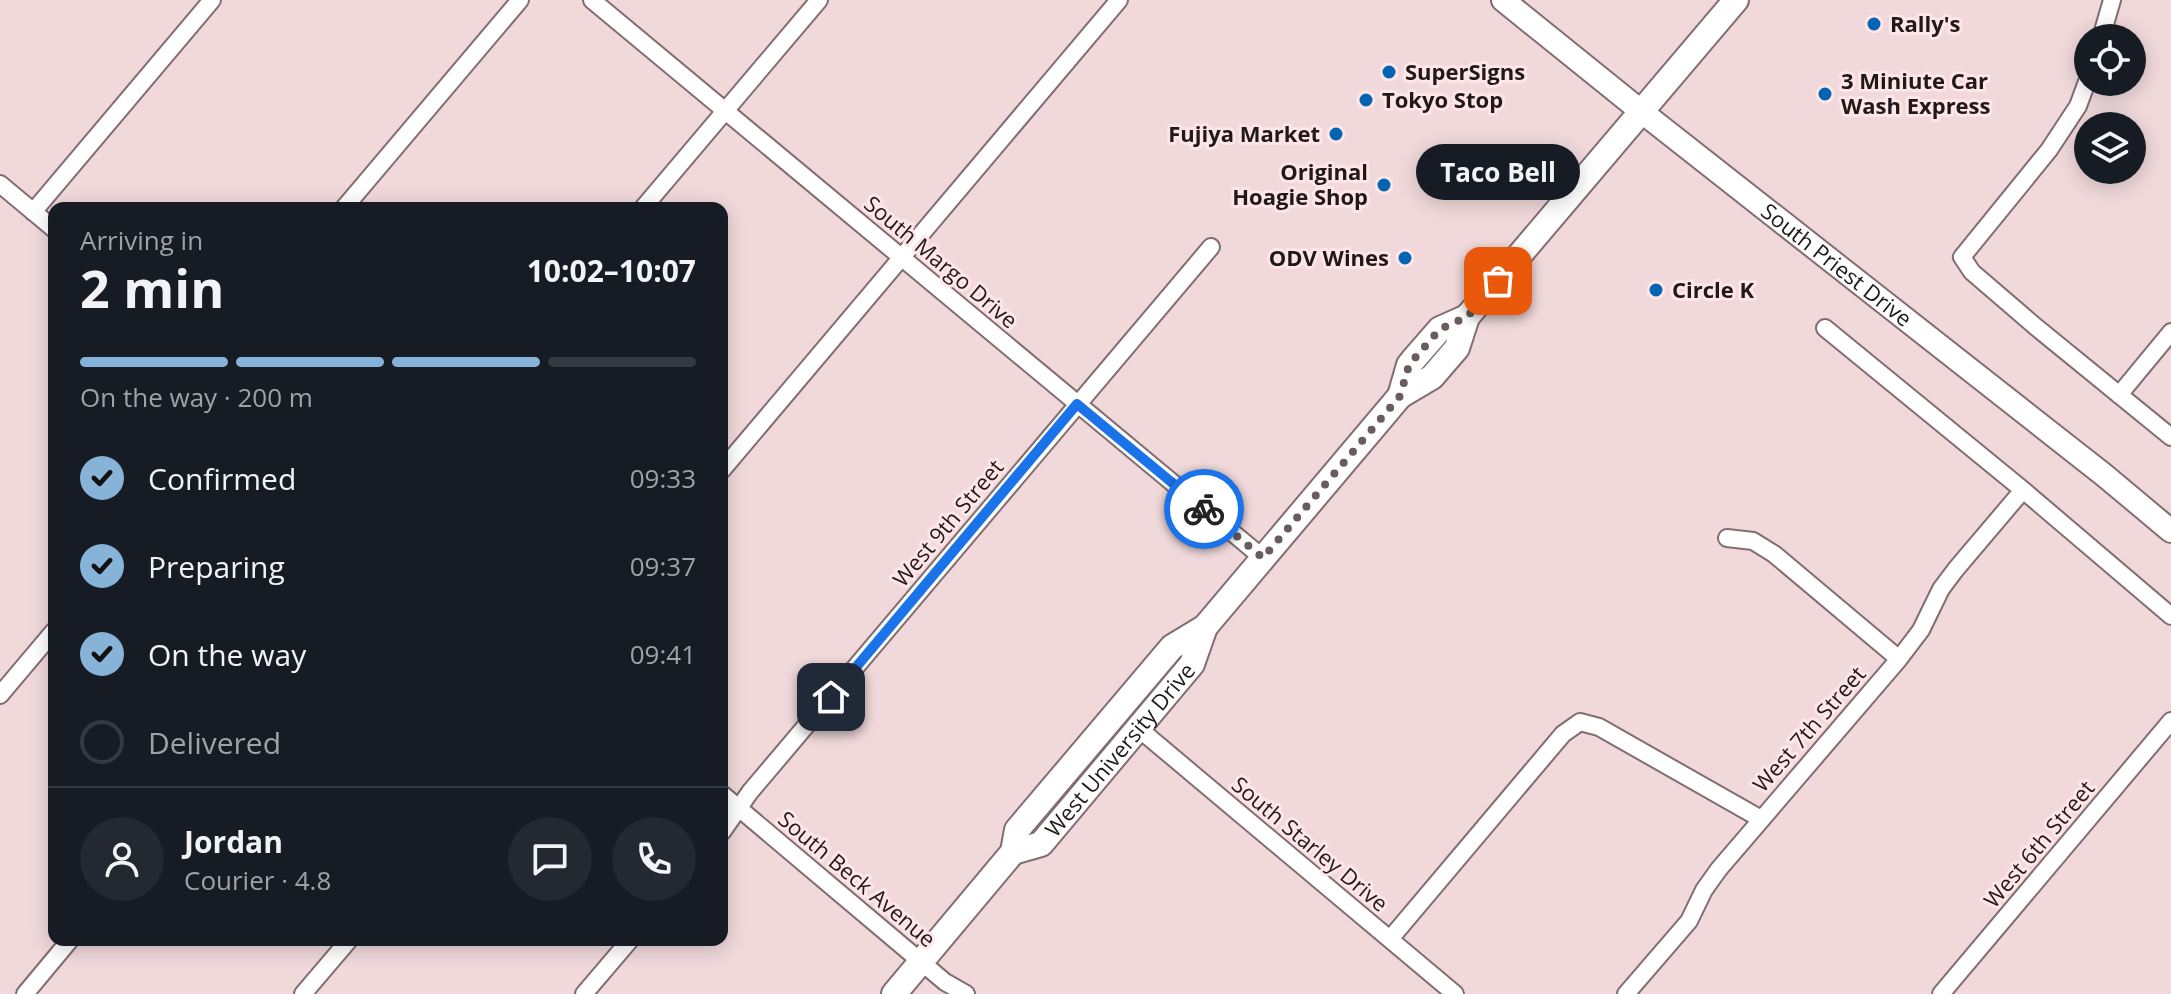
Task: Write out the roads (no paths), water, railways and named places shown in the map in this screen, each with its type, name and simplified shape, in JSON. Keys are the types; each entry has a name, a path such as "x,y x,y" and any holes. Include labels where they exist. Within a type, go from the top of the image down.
{"main road":[{"name":"South Priest Drive","path":"1503,0 2171,531"},
{"name":"West University Drive","path":"894,994 1013,852 1017,830 1172,647 1205,627 1400,396 1432,377 1457,348 1467,317 1736,0"},
{"name":"West University Drive","path":"1013,852 1041,844 1192,664 1205,627"}],"street":[{"path":"33,212 212,0"},
{"path":"349,202 520,0"},
{"name":"South Margo Drive","path":"592,0 1263,558"},
{"path":"648,202 819,0"},
{"path":"728,463 1119,0"},
{"path":"2105,24 2112,0"},
{"path":"2082,96 2049,150 1962,257 1972,272 2171,437"},
{"path":"0,184 48,224"},
{"name":"West 9th Street","path":"728,824 762,777 1211,247"},
{"path":"1825,328 2171,616"},
{"path":"2119,395 2171,332"},
{"name":"West 7th Street","path":"1626,994 1689,921 1704,890 1719,869 1899,659 1921,630 1941,589 2023,490"},
{"path":"1727,538 1753,541 1774,554 1899,659"},
{"path":"0,695 48,638"},
{"name":"West 6th Street","path":"1941,994 2171,721"},
{"path":"1390,939 1563,734 1580,722 1599,727 1761,819"},
{"name":"South Starley Drive","path":"1138,728 1455,994"},
{"name":"South Beck Avenue","path":"728,799 945,982 966,994"},
{"path":"25,994 65,946"},
{"path":"303,994 344,946"},
{"path":"584,994 625,946"}],"place":[{"name":"Rally's","path":"1874,24"},
{"name":"SuperSigns","path":"1389,72"},
{"name":"3 Miniute Car Wash Express","path":"1825,94"},
{"name":"Tokyo Stop","path":"1366,100"},
{"name":"Fujiya Market","path":"1336,134"},
{"name":"Original Hoagie Shop","path":"1384,185"},
{"name":"ODV Wines","path":"1405,258"},
{"name":"Taco Bell","path":"1498,281"},
{"name":"Circle K","path":"1656,290"}]}
